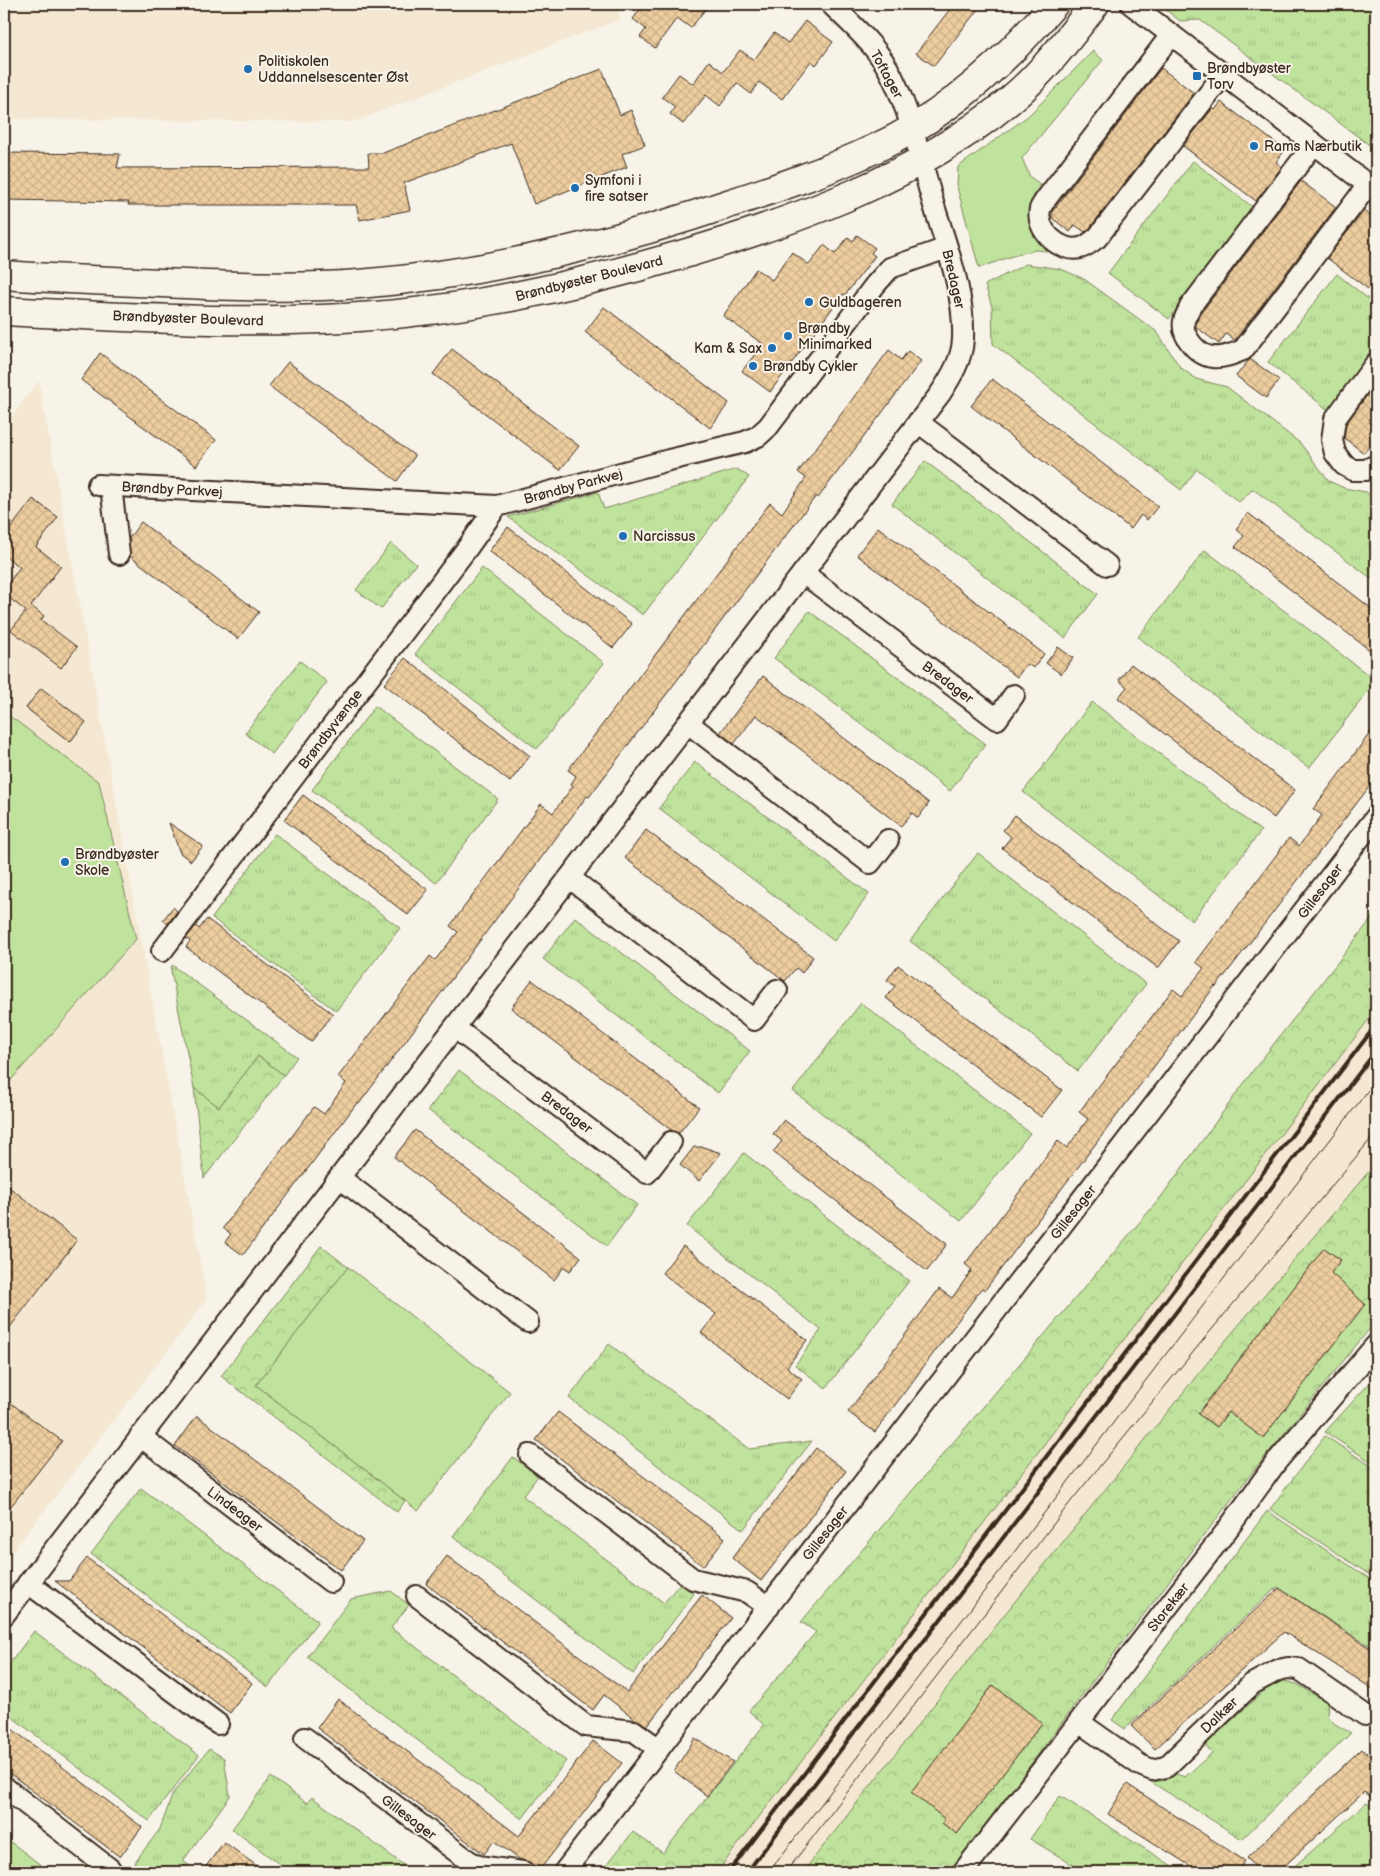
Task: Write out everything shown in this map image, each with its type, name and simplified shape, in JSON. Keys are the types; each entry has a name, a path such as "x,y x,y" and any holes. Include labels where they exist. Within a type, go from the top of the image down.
{"street":[{"name":"Toftager","path":"831,4 873,46 891,75 913,128"},
{"path":"4,276 232,286 368,283 484,268 542,258 658,228 768,191 837,164 877,148 913,128 961,96 992,70 1054,4"},
{"name":"Brøndbyøster Boulevard","path":"4,311 287,320 379,315 478,303 601,278 716,244 832,202 921,161 971,130 1010,100 1057,53 1095,4"},
{"path":"1131,4 1372,188 1243,350 1228,357 1211,358 1197,350 1186,336 1184,322 1190,307 1314,144"},
{"path":"1171,35 1040,209 1040,221 1046,233 1057,244 1067,248 1080,248 1098,238 1223,75"},
{"name":"Bredager","path":"140,1436 231,1321 954,373 961,355 963,340 963,320 960,301 913,128"},
{"name":"Brøndby Parkvej","path":"119,554 104,485 497,506 745,442 758,436 768,427 875,285 890,268 947,248"},
{"path":"1376,363 1335,418 1332,440 1335,453 1344,465 1353,470 1366,470 1376,465"},
{"path":"918,422 1107,566"},
{"name":"Brøndbyvænge","path":"162,951 497,506"},
{"name":"Bredager","path":"803,573 997,719 1014,695"},
{"path":"688,723 870,863 888,840"},
{"name":"Gillesager","path":"564,1872 1376,817"},
{"path":"570,878 754,1020 777,990"},
{"name":"Bredager","path":"455,1028 648,1173 671,1142"},
{"path":"340,1178 528,1322"},
{"name":"Storekær","path":"963,1872 1227,1530 1277,1461 1376,1345"},
{"path":"4,1615 140,1436"},
{"name":"Lindeager","path":"140,1436 331,1582"},
{"path":"530,1455 693,1579 747,1592 768,1607"},
{"path":"28,1582 218,1724"},
{"path":"417,1596 586,1726 634,1731 659,1750"},
{"name":"Dalkær","path":"1079,1722 1140,1765 1152,1770 1166,1767 1252,1684 1278,1670 1288,1668 1299,1669 1365,1714"},
{"name":"Gillesager","path":"305,1738 469,1861 478,1866 523,1872"},
{"path":"4,1787 110,1869"}],"shaded area":[{"name":"Politiskolen Uddannelsescenter Øst","path":"4,4 615,4 621,19 353,122 4,119"},
{"name":"Brøndbyøster Skole","path":"39,381 207,1299 4,1563 4,426"},
{"path":"1376,1010 1376,1163 1215,1353 1000,1620 803,1872 717,1872"}],"green space":[{"path":"1158,4 1376,4 1376,150 1200,20 1180,21"},
{"path":"1093,51 1103,60 1022,158 1030,177 1040,184 1031,206 1030,222 1038,236 1056,252 1036,250 1018,254 979,268 957,187 958,167 1028,116"},
{"path":"1193,161 1254,208 1169,319 1108,273"},
{"path":"1026,264 1061,269 1084,279 1157,332 1180,367 1196,379 1227,387 1300,443 1329,481 1344,488 1366,492 1376,500 1376,582 1253,489 1239,502 1197,469 1181,490 993,344 992,307 985,285"},
{"path":"1337,274 1376,305 1376,349 1328,410 1268,362"},
{"path":"925,461 1098,594 1065,638 892,504"},
{"path":"737,469 749,477 643,615 508,517 598,492 604,509"},
{"path":"391,543 416,564 381,609 356,590"},
{"path":"1205,550 1376,681 1309,768 1138,637"},
{"path":"482,568 604,663 537,749 415,654"},
{"path":"809,611 986,744 950,791 774,658"},
{"path":"300,661 327,682 272,754 245,733"},
{"path":"1092,702 1261,831 1192,921 1023,792"},
{"path":"375,706 498,799 436,883 312,790"},
{"path":"4,712 99,782 136,939 4,1088"},
{"path":"695,762 869,894 834,941 659,808"},
{"path":"275,834 400,928 336,1011 212,918"},
{"path":"978,853 1146,984 1078,1071 910,941"},
{"path":"1376,913 1376,1010 717,1872 601,1872 633,1832 663,1853 764,1725 749,1711 816,1632 801,1622 1161,1197 1255,1068"},
{"path":"575,917 750,1051 718,1093 543,959"},
{"path":"172,965 297,1057 284,1075 258,1056 219,1107 194,1088 171,971"},
{"path":"861,1003 1030,1133 961,1221 793,1091"},
{"path":"258,1056 284,1075 204,1178 194,1088 219,1107"},
{"path":"459,1070 637,1205 607,1246 428,1110"},
{"path":"744,1153 909,1281 826,1388 795,1365 821,1330 687,1226"},
{"path":"1376,1163 1376,1321 1247,1479 1077,1702 951,1872 803,1872 1000,1620 1215,1353"},
{"path":"321,1246 348,1267 256,1385 405,1501 397,1512 221,1376"},
{"path":"348,1267 510,1392 418,1511 256,1385"},
{"path":"609,1344 749,1449 812,1441 743,1530 569,1398"},
{"path":"1376,1376 1376,1465 1325,1432"},
{"path":"1325,1436 1376,1469 1376,1579 1270,1509"},
{"path":"513,1457 538,1476 523,1496 664,1603 680,1583 694,1594 633,1674 453,1536"},
{"path":"141,1488 318,1621 268,1687 91,1554"},
{"path":"1267,1511 1376,1583 1376,1650 1277,1587 1125,1729 1112,1720"},
{"path":"391,1591 409,1605 391,1628 566,1761 522,1819 307,1657 351,1599"},
{"path":"34,1631 199,1755 149,1821 4,1711 4,1671"},
{"path":"1283,1681 1297,1684 1328,1703 1327,1716 1335,1724 1351,1733 1242,1839 1151,1782 1165,1780 1176,1774 1185,1777 1212,1753 1205,1745 1268,1687"},
{"path":"209,1749 224,1758 230,1796 183,1861 190,1866 131,1867 160,1829 173,1793"},
{"path":"271,1777 307,1803 312,1797 413,1872 290,1872 232,1829"},
{"path":"1060,1796 1182,1872 1085,1872 1030,1839"},
{"path":"1366,1803 1376,1809 1376,1872 1288,1872"},
{"path":"4,1837 50,1872 4,1872"}],"building":[{"path":"644,4 709,4 691,28 677,18 655,48 640,37 646,29 633,19"},
{"path":"954,4 982,4 934,66 916,53"},
{"path":"805,21 833,42 816,65 811,61 782,99 759,82 751,94 737,83 720,106 706,95 683,124 670,114 675,107 662,97 679,74 693,84 709,61 723,72 740,50 754,60 774,33 788,43"},
{"path":"1161,68 1194,93 1089,229 1085,232 1075,225 1070,232 1052,218 1052,212"},
{"path":"602,69 620,115 631,110 645,145 622,154 627,167 534,204 511,143 404,183 410,210 360,220 356,205 128,205 129,202 4,200 4,153 120,154 117,168 369,167 368,153 383,153"},
{"path":"1221,102 1285,150 1276,162 1282,167 1256,201 1183,146 1213,108 1215,110"},
{"path":"1301,181 1336,207 1235,340 1226,334 1219,344 1196,327 1201,313"},
{"path":"1364,211 1376,220 1376,295 1327,258"},
{"path":"857,235 875,248 871,253 875,256 845,295 843,294 770,392 742,371 763,344 723,316 756,269 772,280 792,252 809,265 824,245 835,254 848,237 853,241"},
{"path":"604,307 729,403 710,428 585,332"},
{"path":"452,349 579,446 560,470 433,374"},
{"path":"889,350 901,360 908,351 921,361 818,498 816,496 589,797 587,796 359,1104 357,1103 243,1255 225,1242 231,1234 223,1228 314,1107 324,1114 346,1083 338,1077 430,956 435,960 458,932 450,926 541,804 553,813 573,786 571,784 576,776 568,770 770,503 782,513 806,478 798,472"},
{"path":"100,353 216,440 196,466 81,380"},
{"path":"1250,359 1279,380 1266,398 1236,376"},
{"path":"288,362 415,456 397,481 269,386"},
{"path":"992,379 1158,506 1147,520 1141,515 1131,529 971,406"},
{"path":"1376,383 1376,438 1364,453 1344,438 1346,424"},
{"path":"33,499 58,517 36,547 61,566 31,606 44,616 41,620 77,647 61,668 11,630 26,611 4,594 4,589 20,567 4,555 4,537"},
{"path":"1248,513 1376,612 1376,655 1235,547 1244,536 1236,529"},
{"path":"141,522 259,612 238,639 130,556 129,538"},
{"path":"508,527 632,624 613,648 489,551"},
{"path":"878,527 1044,654 1034,668 1027,664 1017,677 857,555"},
{"path":"1058,647 1073,658 1061,674 1046,663"},
{"path":"405,658 530,756 510,782 384,684"},
{"path":"1131,664 1295,790 1274,818 1118,698 1127,687 1119,680"},
{"path":"763,676 929,803 918,818 912,813 901,826 756,715 734,744 720,733"},
{"path":"41,688 86,722 70,742 26,708"},
{"path":"1376,725 1376,778 1215,986 985,1290 982,1288 875,1432 848,1412 939,1289 952,1298 972,1270 965,1264 1058,1141 1067,1148 1088,1119 1079,1112 1173,989 1182,996 1204,968 1196,962 1289,838 1299,846 1322,815 1313,809"},
{"path":"303,795 428,890 408,915 284,820"},
{"path":"1015,815 1179,941 1158,968 1002,848 1011,837 1003,830"},
{"path":"169,823 203,846 191,861 180,853"},
{"path":"646,830 813,957 802,973 796,968 785,981 625,858"},
{"path":"173,907 177,911 168,924 163,920"},
{"path":"207,919 333,1014 311,1042 186,947 190,941 186,938 196,926 199,929"},
{"path":"898,965 1062,1090 1041,1117 886,998 895,986 887,980"},
{"path":"532,980 699,1107 679,1133 671,1130 511,1008"},
{"path":"784,1120 947,1244 927,1271 773,1152 782,1141 773,1134"},
{"path":"415,1130 581,1257 570,1271 564,1267 554,1280 394,1157"},
{"path":"694,1147 703,1147 721,1153 699,1181 680,1165"},
{"path":"4,1183 77,1240 4,1335"},
{"path":"683,1246 807,1340 787,1367 802,1379 787,1399 701,1333 716,1314 662,1273"},
{"path":"1324,1248 1341,1260 1331,1273 1365,1304 1263,1438 1228,1412 1217,1427 1198,1414"},
{"path":"4,1398 62,1441 4,1515"},
{"path":"558,1412 725,1538 703,1566 536,1440"},
{"path":"197,1416 363,1541 341,1570 175,1446"},
{"path":"816,1448 846,1471 761,1581 732,1558"},
{"path":"447,1556 627,1692 702,1595 731,1618 647,1726 604,1695 593,1710 426,1584"},
{"path":"87,1558 252,1683 230,1713 55,1581 69,1581"},
{"path":"1279,1588 1376,1652 1376,1691 1284,1632 1155,1749 1131,1726"},
{"path":"993,1685 1042,1723 957,1834 942,1823 945,1819 911,1792"},
{"path":"338,1699 519,1836 593,1741 622,1763 538,1872 535,1872 531,1863 519,1859 494,1841 484,1854 317,1728"},
{"path":"4,1723 142,1827 120,1857 4,1769"},
{"path":"695,1738 733,1762 707,1796 674,1771"},
{"path":"1361,1749 1376,1759 1376,1800 1364,1792 1278,1872 1260,1872 1247,1858"},
{"path":"1127,1784 1245,1861 1238,1872 1200,1872 1108,1814"},
{"path":"224,1842 265,1872 202,1872"}],"tram line":[{"path":"769,1872 1376,1080"},
{"path":"786,1872 1072,1500 1376,1133"}],"railway":[{"path":"729,1872 1376,1025"},
{"path":"747,1872 1376,1051"}],"place":[{"name":"Politiskolen Uddannelsescenter Øst","path":"248,69"},
{"name":"Brøndbyøster Torv","path":"1197,76"},
{"name":"Rams Nærbutik","path":"1254,146"},
{"name":"Symfoni i fire satser","path":"575,188"},
{"name":"Guldbageren","path":"809,302"},
{"name":"Brøndby Minimarked","path":"788,336"},
{"name":"Kam & Sax","path":"772,348"},
{"name":"Brøndby Cykler","path":"753,366"},
{"name":"Narcissus","path":"623,536"},
{"name":"Brøndbyøster Skole","path":"65,862"}]}
